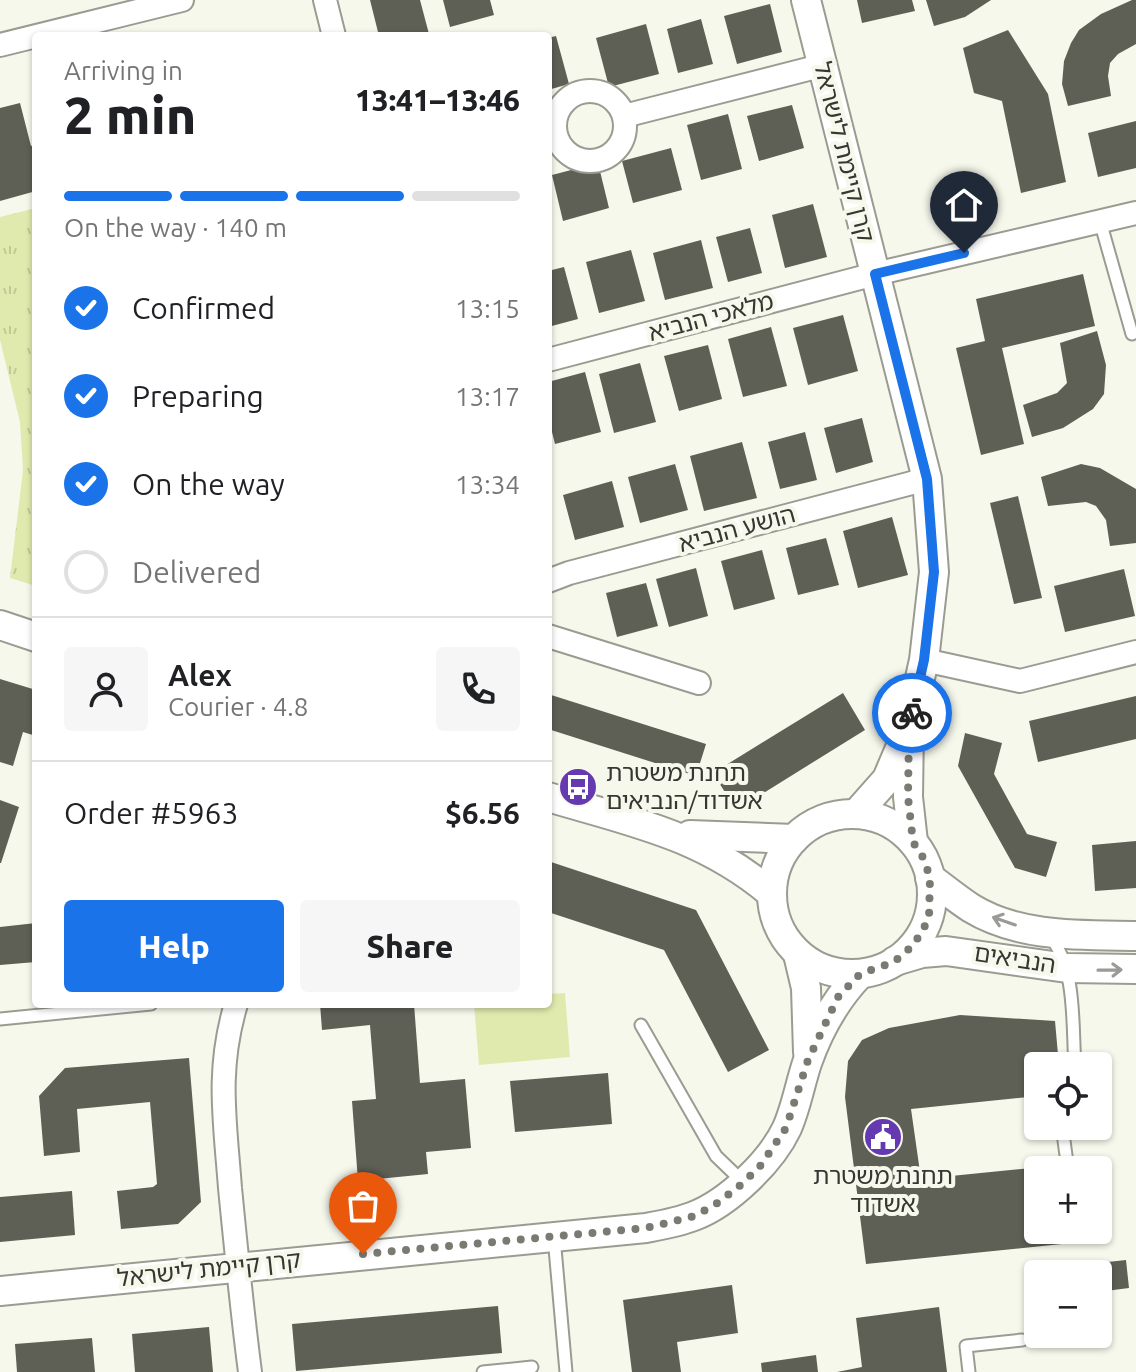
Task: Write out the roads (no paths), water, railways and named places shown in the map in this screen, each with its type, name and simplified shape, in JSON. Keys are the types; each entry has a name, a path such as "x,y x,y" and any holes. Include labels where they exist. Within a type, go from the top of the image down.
{"street":[{"path":"40,32 117,7 182,0"},
{"path":"325,0 333,32"},
{"name":"קרן קיימת לישראל","path":"806,0 927,479 934,572 924,660 909,728 887,779 856,814"},
{"path":"0,45 32,35"},
{"path":"624,116 824,65"},
{"path":"591,91 612,98 624,116 625,127 617,147 599,160 577,158 552,135 562,104 581,92 591,91"},
{"name":"מלאכי הנביא","path":"552,359 875,274 1136,213"},
{"name":"הושע הנביא","path":"552,579 927,479"},
{"path":"0,625 32,636"},
{"path":"552,637 699,683"},
{"path":"924,660 1020,681 1136,652"},
{"name":"קרן קיימת לישראל","path":"909,728 908,797 913,842"},
{"path":"552,798 677,835 719,855 771,893"},
{"path":"856,814 877,818 897,828 913,842 924,859 930,878 929,917 915,942 894,962 860,974 838,973 817,966 798,954 784,937 775,916 771,893 778,864 794,839 822,820 856,814"},
{"path":"677,835 794,839"},
{"name":"הנביאים","path":"930,878 972,908 1024,928 1045,932 1136,936"},
{"name":"הנביאים","path":"894,962 922,953 946,951 1067,968 1136,969"},
{"name":"קרן קיימת לישראל","path":"798,954 806,988 808,1060"},
{"name":"קרן קיימת לישראל","path":"0,1291 646,1228 695,1216 719,1202 761,1165 786,1128 808,1060 838,997 860,974"},
{"path":"235,1008 223,1055 222,1091 237,1266 250,1372"}],"lane":[{"path":"1100,221 1132,334"},
{"path":"1045,932 1056,944 1067,968 1074,1052"},
{"path":"0,1019 111,1008"},
{"path":"641,1025 716,1156 743,1183"},
{"path":"554,1236 566,1372"},
{"path":"969,1372 966,1346 1022,1340"},
{"path":"483,1372 532,1367"}],"place":[{"name":"תחנת משטרת אשדוד/הנביאים","path":"578,787"},
{"name":"תחנת משטרת אשדוד","path":"883,1137"}]}
